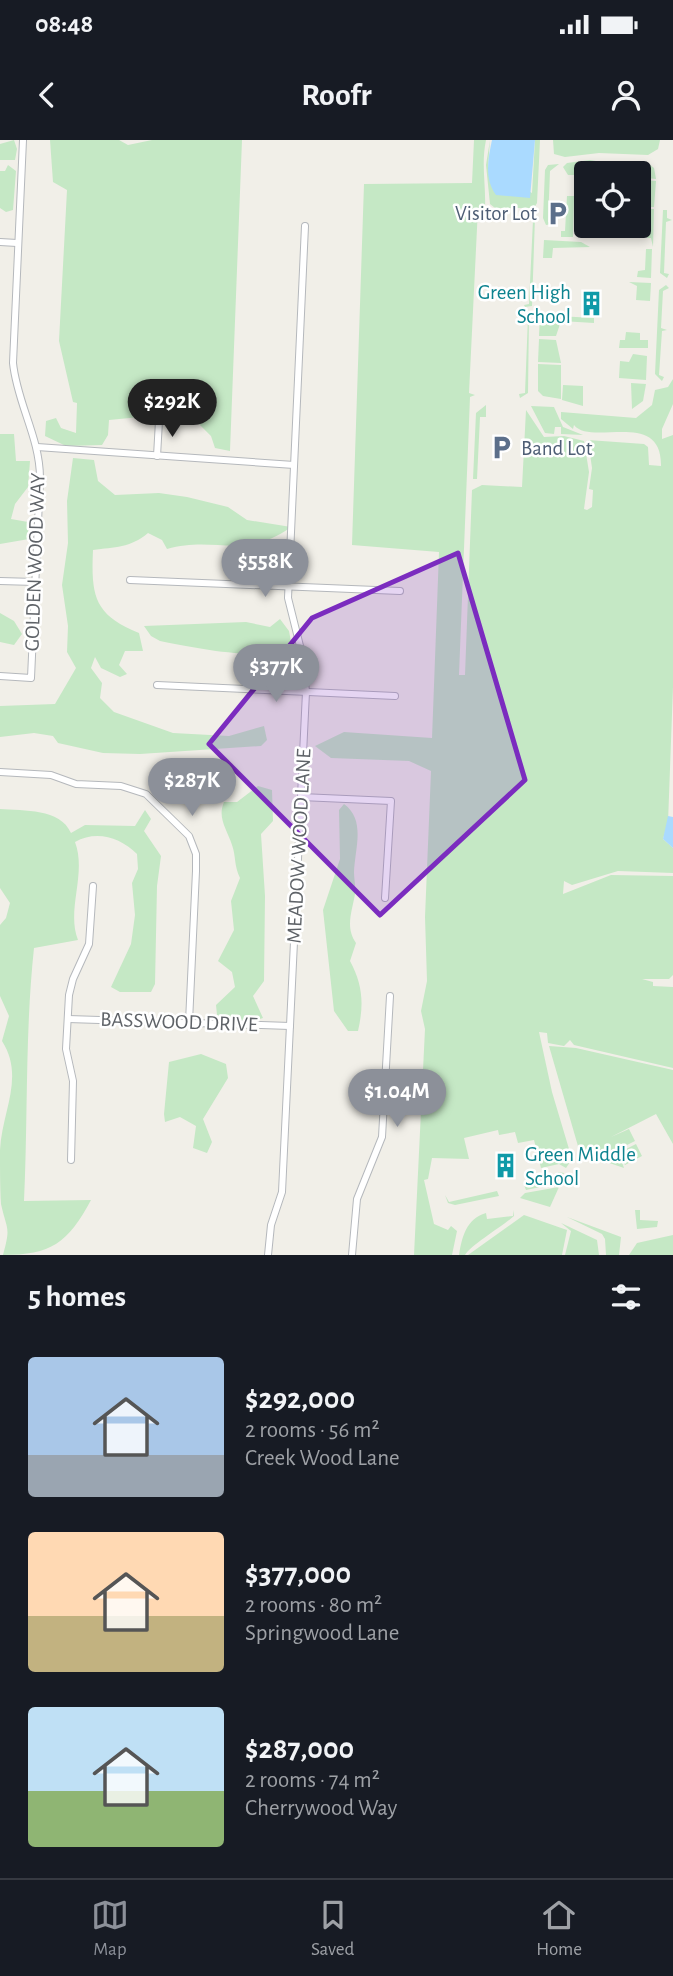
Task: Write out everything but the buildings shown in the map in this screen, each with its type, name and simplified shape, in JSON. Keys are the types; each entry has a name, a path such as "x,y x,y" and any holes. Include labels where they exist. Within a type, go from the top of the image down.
{"street":[{"name":"GOLDEN WOOD WAY","path":"0,676 31,678 40,478 37,447 16,388 13,363 23,140"},
{"name":"MEADOW WOOD LANE","path":"268,1255 271,1225 282,1192 306,692 303,658 290,617 289,586 305,226"},
{"path":"0,242 17,243"},
{"path":"157,456 159,421"},
{"path":"37,447 294,465"},
{"path":"0,580 35,582"},
{"path":"130,580 400,591"},
{"path":"157,685 395,696"},
{"path":"0,772 43,774 76,784 137,790 150,797 189,836 195,854 196,871 189,1021"},
{"path":"301,797 391,801 385,898"},
{"path":"71,1160 74,1081 66,1049 68,1019 73,979 89,944 93,886"},
{"path":"352,1255 357,1199 382,1137 390,996"},
{"name":"BASSWOOD DRIVE","path":"68,1019 290,1026"}],"highlighted area":[{"path":"458,553 525,780 380,915 209,744 312,618"}],"green space":[{"path":"14,140 17,149 15,160 0,160 0,144"},
{"path":"50,140 119,140 128,145 152,140 242,140 230,451 215,448 211,436 196,421 170,425 166,418 147,413 140,417 109,420 108,435 102,445 66,446 45,436 46,421 56,418 61,428 76,433 77,403 73,402 59,341 67,190 53,182"},
{"path":"474,140 486,140 485,208 478,208 469,393 475,395 470,397 459,675 465,675 472,490 482,485 522,487 526,410 544,437 564,436 584,441 589,472 584,509 587,510 592,507 593,490 589,489 592,468 588,440 644,444 648,447 649,465 661,466 658,448 650,438 638,433 595,433 583,431 574,425 573,429 561,419 561,412 636,418 652,405 655,390 668,387 673,379 673,404 662,429 662,439 673,435 673,687 668,823 663,839 673,848 673,873 618,871 572,885 564,881 563,894 611,875 673,876 673,975 669,979 642,979 653,982 653,986 673,987 673,1068 574,1045 570,1040 564,1046 548,1043 547,1033 539,1032 552,1092 572,1159 566,1168 559,1164 541,1168 534,1140 518,1143 515,1132 499,1135 498,1130 464,1138 469,1159 432,1158 428,1179 424,1180 434,1224 448,1230 451,1226 457,1231 452,1255 414,1255 425,1029 421,1011 427,981 425,917 431,771 409,761 331,758 315,746 344,732 432,738 439,552 352,545 364,184 472,183"},
{"path":"490,140 488,167 532,193 535,140 540,140 537,203 534,208 495,208 490,204 486,165"},
{"path":"553,140 660,140 658,149 648,155 599,153 565,157 554,154"},
{"path":"574,162 574,175 568,175 563,167"},
{"path":"559,164 550,171 548,222 553,224 546,225 543,218 545,170 548,165"},
{"path":"8,165 16,171 13,210 6,212 0,208 0,171 5,171"},
{"path":"651,166 654,168 656,179 651,178"},
{"path":"651,181 656,181 654,207 651,207"},
{"path":"567,196 574,196 573,237 561,237 561,231 565,231"},
{"path":"651,209 654,209 653,247 651,238"},
{"path":"663,210 667,210 667,218 672,220 666,222 664,273 669,274 667,278 660,273"},
{"path":"535,217 532,306 525,307 524,305 529,304 533,220 528,218"},
{"path":"544,240 581,242 590,247 553,248 552,258 543,258"},
{"path":"646,249 652,249 651,278 637,277 638,271 645,270"},
{"path":"629,282 651,283 650,301 636,300 637,286"},
{"path":"666,285 669,288 663,291 661,328 667,330 662,331 659,375 664,377 662,381 655,374 659,290"},
{"path":"529,314 528,393 520,398 519,394 525,393 528,317 523,315"},
{"path":"540,315 594,318 594,323 561,321 556,336 539,336"},
{"path":"626,332 640,333 640,340 648,340 648,348 619,348 620,340 625,340"},
{"path":"539,339 556,340 561,363 538,362"},
{"path":"633,354 647,356 646,380 619,378 620,361 629,362"},
{"path":"538,364 561,365 561,399 543,396 538,391"},
{"path":"631,383 646,384 643,401 632,409"},
{"path":"563,385 583,386 583,406 562,400"},
{"path":"486,405 486,417 480,417 477,479 473,479 476,413"},
{"path":"531,406 554,407 563,427 583,435 561,434 561,427 555,427 554,434 545,433"},
{"path":"0,434 14,434 16,461 30,461 28,487 15,504 11,519 28,522 29,539 0,544"},
{"path":"73,458 94,460 98,481 115,495 159,493 187,497 228,507 247,520 291,527 259,543 244,545 200,544 167,549 162,540 148,533 128,544 93,550 93,580 98,602 113,619 139,633 143,651 125,651 119,665 127,674 120,677 101,668 95,657 91,668 102,683 100,698 114,712 173,733 229,736 264,726 267,740 261,746 140,754 103,753 58,743 53,736 34,733 0,737 0,706 55,704 76,668 67,652 68,626 62,585 68,543 67,501"},
{"path":"0,613 14,621 22,634 14,645 0,642"},
{"path":"280,619 289,631 292,647 245,654 160,641 151,636 144,626 246,622 270,627"},
{"path":"258,786 272,790 273,821 261,834 265,896 264,981 253,996 263,1018 250,1022 217,1015 216,1005 235,987 232,972 218,961 234,930 231,901 240,878 222,808 224,802 237,802"},
{"path":"344,804 355,818 358,835 350,925 356,943 350,961 358,978 361,995 358,1031 348,1031 334,1011 323,910 340,859 339,810"},
{"path":"0,809 50,815 66,825 71,833 85,825 135,826 145,810 151,819 144,831 161,856 157,886 155,984 151,992 120,992 111,987 131,944 135,915 132,883 138,869 137,854 123,843 107,837 91,836 75,842 79,867 74,917 78,940 34,948 28,1042 24,1201 91,1200 74,1227 56,1244 34,1252 3,1255 7,1233 1,1204 0,1150 12,1068 2,1041 9,1016 0,996 0,925 6,918 10,903 0,888"},
{"path":"549,1046 576,1048 673,1070 673,1144 656,1114 611,1137 629,1129 635,1141 617,1150 618,1153 636,1144 642,1156 625,1165 619,1154 624,1168 580,1153"},
{"path":"201,1054 226,1064 228,1078 203,1119 212,1142 207,1153 193,1148 196,1126 180,1117 165,1122 164,1114 169,1062"},
{"path":"558,1172 564,1173 560,1183 526,1190 524,1185 559,1178"},
{"path":"559,1187 550,1207 520,1198 525,1193"},
{"path":"497,1191 499,1196 455,1205 448,1203 445,1195 449,1202"},
{"path":"514,1210 514,1216 465,1255 459,1255 469,1224 486,1213 487,1219 513,1216"},
{"path":"635,1210 640,1210 640,1220 658,1221 657,1227 637,1229"},
{"path":"524,1215 567,1230 562,1255 468,1255"},
{"path":"567,1217 621,1237 619,1255 606,1255 602,1234"},
{"path":"561,1223 597,1240 599,1255 565,1255 571,1231"},
{"path":"673,1235 673,1255 629,1255 637,1243"}],"water":[{"path":"492,140 535,140 530,198 496,195 492,189 488,161"},
{"path":"668,816 673,817 673,848 663,839"}],"place":[{"name":"Visitor Lot","path":"557,213"},
{"name":"Green High School","path":"591,304"},
{"name":"Band Lot","path":"501,448"},
{"name":"Green Middle School","path":"505,1166"}]}
